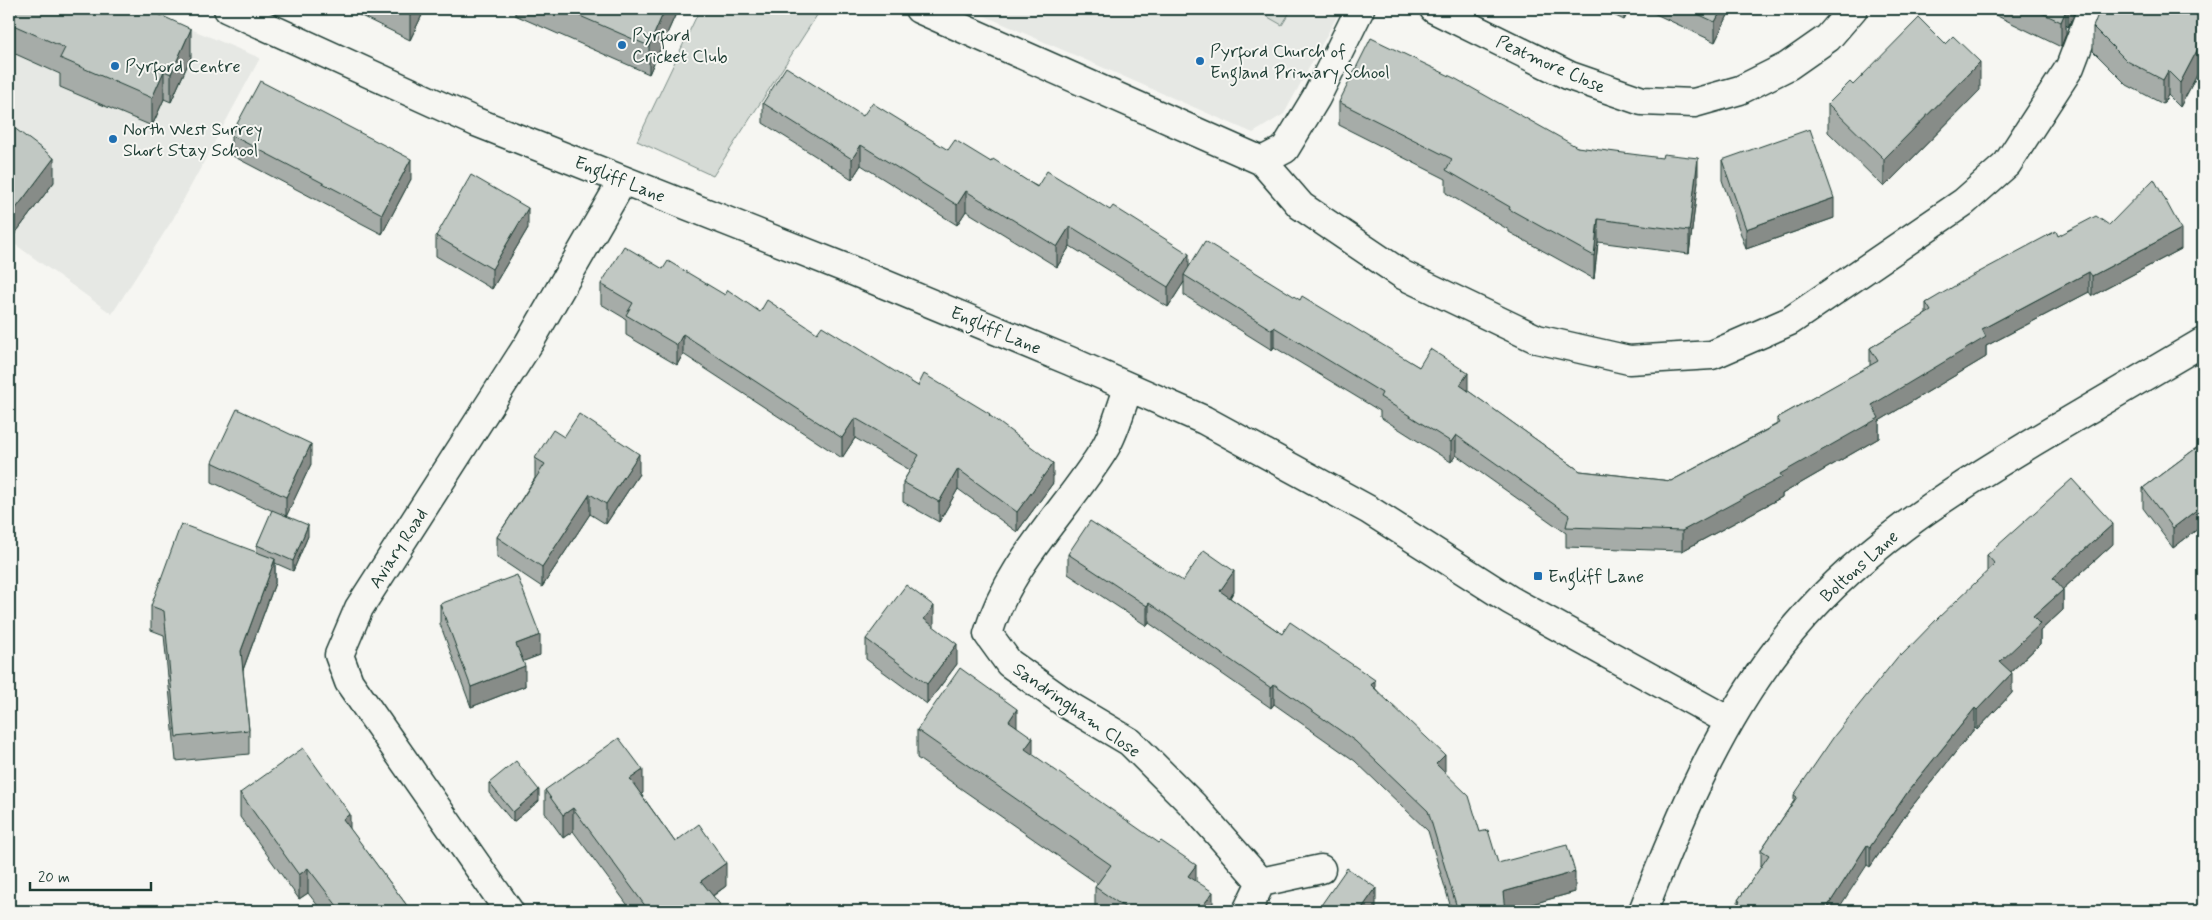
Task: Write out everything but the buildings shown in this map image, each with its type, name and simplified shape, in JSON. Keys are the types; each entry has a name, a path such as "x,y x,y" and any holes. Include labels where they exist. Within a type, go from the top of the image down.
{"street":[{"name":"Engliff Lane","path":"228,9 476,122 848,269 1204,420 1369,510 1510,600 1729,722"},
{"path":"919,9 1262,161 1301,206 1403,275 1537,340 1629,360 1712,355 1790,321 1964,202 2007,164 2070,67 2092,9"},
{"path":"1262,161 1285,149 1316,98 1360,9"},
{"name":"Peatmore Close","path":"1434,9 1570,76 1642,101 1694,103 1740,90 1788,66 1828,38 1853,9"},
{"name":"Aviary Road","path":"509,911 349,682 339,655 359,608 529,343 623,180"},
{"name":"Boltons Lane","path":"1643,911 1703,770 1729,722 1779,647 1806,615 1888,537 1960,486 2203,342"},
{"name":"Sandringham Close","path":"1128,387 1106,446 1028,555 995,609 988,634 1009,663 1072,707 1130,742 1193,805 1261,882"},
{"path":"1247,911 1261,882 1321,869"}],"shaded area":[{"name":"North West Surrey Short Stay School","path":"9,9 143,9 260,58 173,219 112,314 9,240"},
{"path":"700,9 821,9 713,176 637,141"},
{"name":"Pyrford Church of England Primary School","path":"969,9 1341,9 1284,114 1253,133"},
{"path":"1254,9 1292,9 1282,25"}],"place":[{"name":"Pyrford Cricket Club","path":"622,45"},
{"name":"Pyrford Church of England Primary School","path":"1200,61"},
{"name":"Pyrford Centre","path":"115,66"},
{"name":"North West Surrey Short Stay School","path":"113,139"},
{"name":"Engliff Lane","path":"1538,576"}]}
